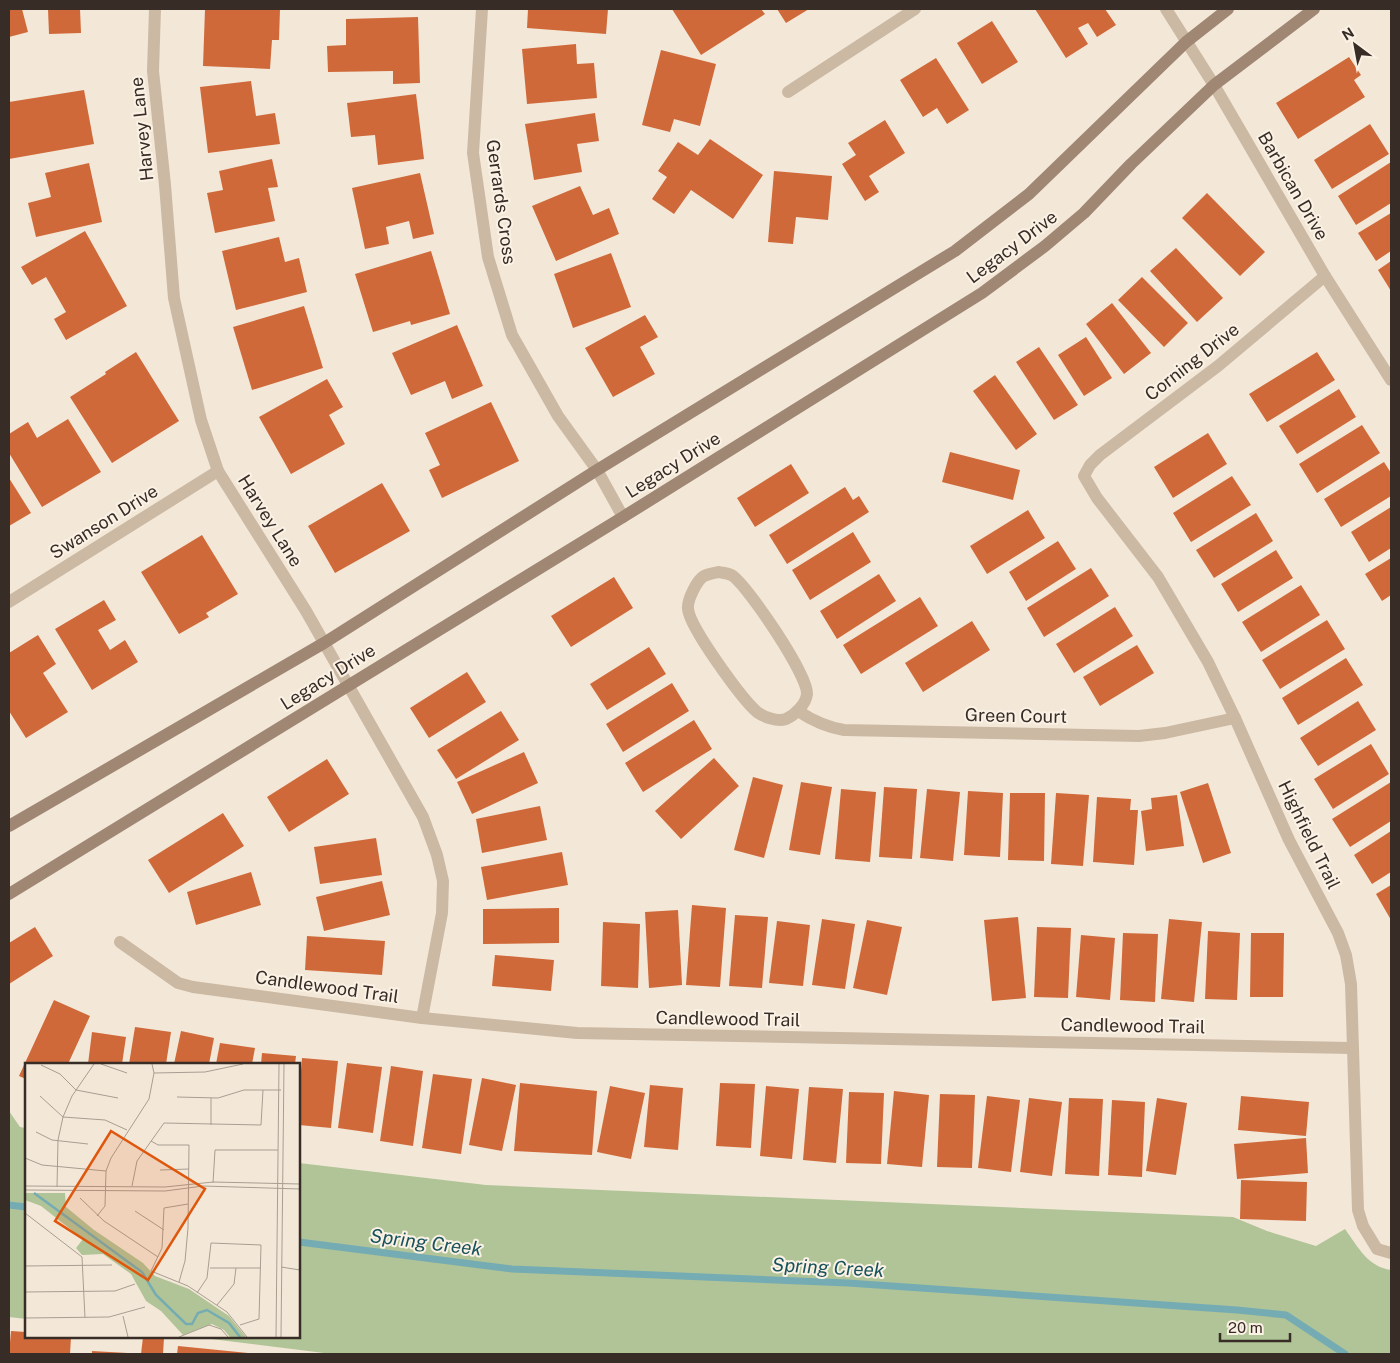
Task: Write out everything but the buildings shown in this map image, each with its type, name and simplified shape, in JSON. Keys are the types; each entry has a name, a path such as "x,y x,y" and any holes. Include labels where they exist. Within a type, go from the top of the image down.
{"main road":[{"name":"Legacy Drive","path":"9,826 324,643 597,470 956,251 1029,194 1186,42 1228,9"},
{"name":"Legacy Drive","path":"9,894 623,517 982,293 1045,246 1084,213 1131,164 1214,85 1314,9"}],"street":[{"name":"Harvey Lane","path":"155,9 153,71 174,298 201,420 218,471 306,611 424,817 437,855 443,881 442,912 422,1018"},
{"name":"Gerrards Cross","path":"482,9 473,153 488,256 512,335 558,416 597,470 623,517"},
{"path":"788,92 915,9"},
{"name":"Barbican Drive","path":"1166,9 1214,85 1325,276 1391,380"},
{"name":"Corning Drive","path":"1084,476 1090,465 1100,455 1218,366 1325,276"},
{"name":"Swanson Drive","path":"9,602 218,471"},
{"name":"Highfield Trail","path":"1084,476 1097,498 1158,578 1208,662 1289,840 1338,932 1346,955 1351,984 1358,1210 1363,1226 1377,1249 1391,1253"},
{"path":"719,572 732,575 742,585 769,621 805,682 807,694 798,711 785,719 772,719 765,716 758,712 724,673 692,622 688,608 691,593 703,576 719,572"},
{"name":"Green Court","path":"798,711 814,722 844,730 1130,736 1165,733 1235,718"},
{"name":"Candlewood Trail","path":"120,942 178,983 193,987 422,1018 577,1033 1352,1048"}],"green space":[{"path":"9,1111 20,1127 25,1128 25,1319 9,1317"},
{"path":"300,1163 486,1185 1233,1217 1267,1231 1316,1246 1345,1229 1364,1255 1376,1265 1391,1270 1391,1354 332,1354 203,1338 300,1338"}],"waterway":[{"name":"Spring Creek","path":"9,1205 25,1207"},
{"name":"Spring Creek","path":"300,1242 512,1269 848,1283 1286,1315 1345,1354"}]}
